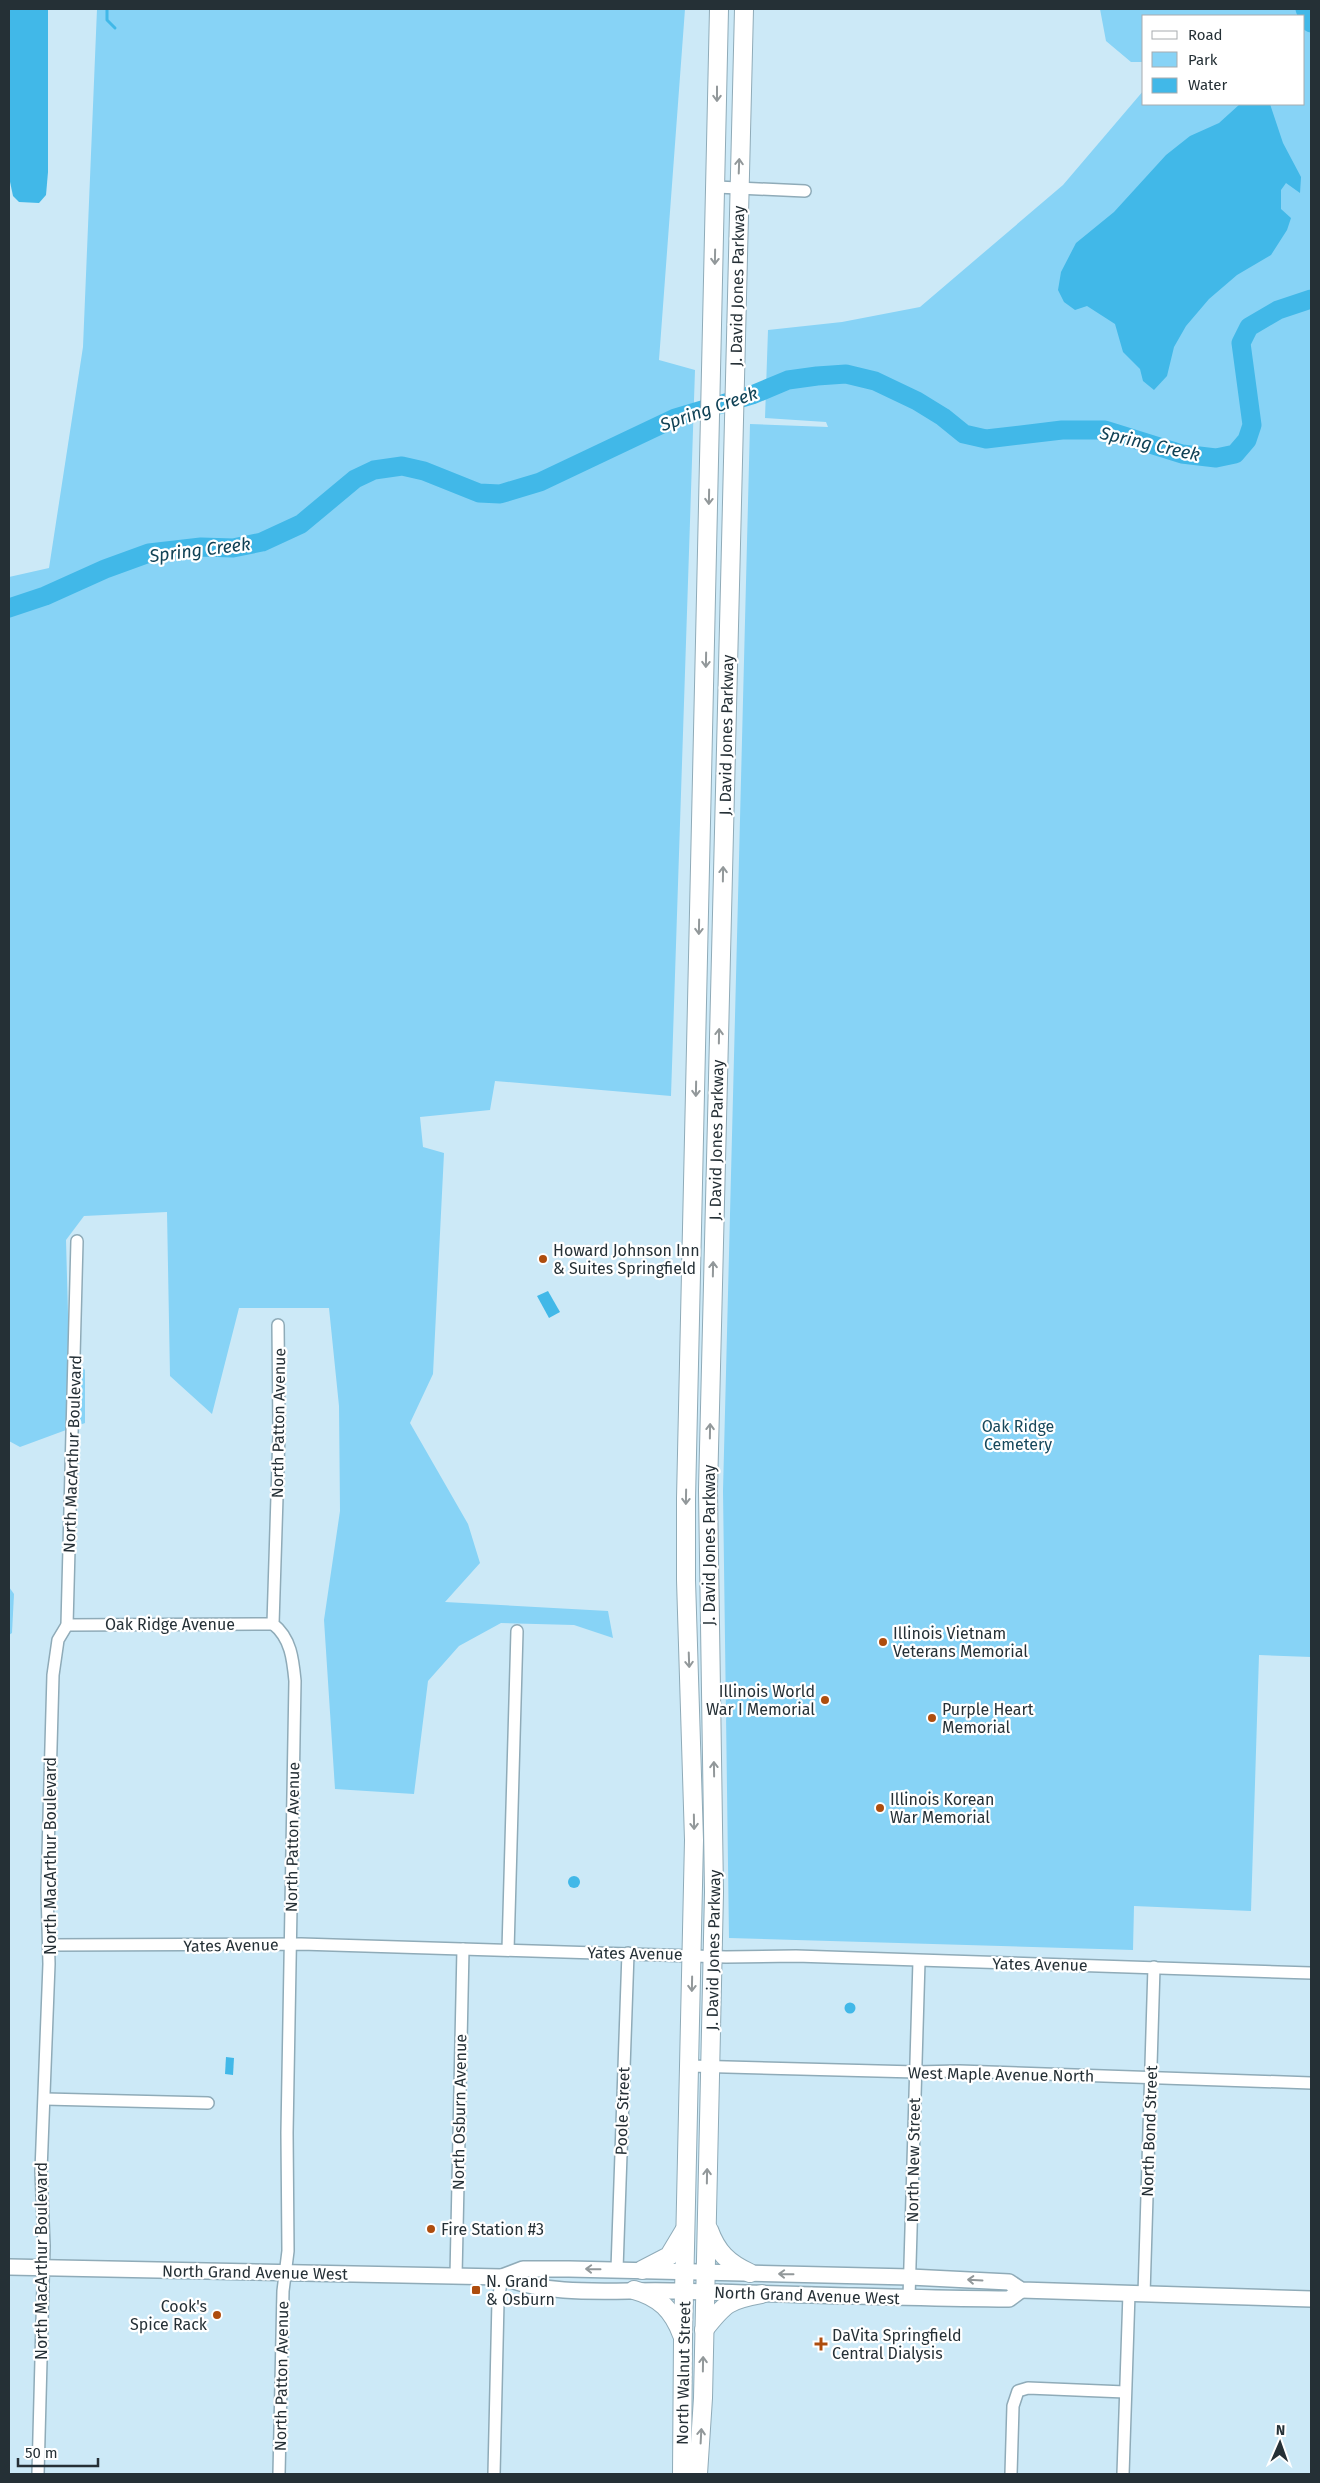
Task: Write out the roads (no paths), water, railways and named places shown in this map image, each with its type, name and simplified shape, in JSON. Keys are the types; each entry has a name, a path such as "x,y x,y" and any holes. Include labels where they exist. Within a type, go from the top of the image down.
{"main road":[{"name":"J. David Jones Parkway","path":"685,2271 693,1954 694,1794 687,1605 686,1499 717,187 717,46 719,9"},
{"name":"J. David Jones Parkway","path":"706,2272 714,1830 708,1490 744,9"},
{"path":"706,2225 718,2251 731,2263 750,2273"},
{"path":"642,2270 669,2256 686,2226"},
{"name":"North Grand Avenue West","path":"9,2267 502,2277 523,2285 549,2288 909,2298 1009,2299 1021,2290"},
{"name":"North Grand Avenue West","path":"502,2277 523,2269 617,2269 910,2277 1009,2282 1021,2290 1311,2299"},
{"name":"North Walnut Street","path":"682,2474 685,2271"},
{"name":"North Walnut Street","path":"698,2474 706,2272"},
{"path":"634,2290 645,2293 668,2308 683,2338"},
{"path":"704,2330 718,2311 731,2301 762,2294"}],"street":[{"path":"717,187 805,191"},
{"name":"North MacArthur Boulevard","path":"38,2474 44,2221 41,2171 49,1945 47,1889 54,1662 58,1640 66,1625 77,1241"},
{"name":"North Patton Avenue","path":"278,1325 279,1434 274,1624 282,1631 289,1646 293,1659 295,1681 286,2272 283,2290 279,2474"},
{"name":"Oak Ridge Avenue","path":"66,1625 274,1624"},
{"path":"508,1950 517,1631"},
{"name":"Yates Avenue","path":"49,1945 290,1944 1154,1967 1311,1973"},
{"name":"North Osburn Avenue","path":"456,2276 463,1949"},
{"name":"Poole Street","path":"617,2269 628,1953"},
{"name":"North New Street","path":"909,2298 919,1961"},
{"name":"North Bond Street","path":"1144,2294 1154,1967"},
{"name":"West Maple Avenue North","path":"690,2066 916,2072 959,2071 1311,2083"},
{"path":"45,2099 208,2104"},
{"path":"494,2474 498,2301 502,2277"},
{"path":"1123,2474 1129,2294"},
{"path":"1011,2474 1013,2406 1018,2391 1028,2388 1125,2392"}],"water":[{"path":"9,9 48,9 48,172 46,195 39,203 19,202 13,196 9,177"},
{"path":"1239,105 1270,105 1283,143 1301,177 1300,193 1286,183 1281,190 1281,209 1291,218 1287,230 1271,255 1237,275 1209,299 1186,326 1174,347 1167,376 1154,390 1143,381 1140,369 1123,352 1115,324 1087,306 1075,310 1064,302 1058,290 1061,272 1076,243 1114,212 1166,155 1190,136 1219,123"},
{"path":"548,1291 560,1312 549,1318 537,1296"},
{"path":"572,1876 576,1876 580,1882 576,1888 572,1888 568,1884 568,1880"},
{"path":"850,2002 856,2008 850,2014 844,2008"},
{"path":"226,2057 234,2058 233,2075 225,2074"}],"waterway":[{"path":"107,9 107,20 115,28"},
{"name":"Spring Creek","path":"1305,9 1311,23"},
{"name":"Spring Creek","path":"9,608 45,596 105,569 149,553 201,547 233,548 262,542 301,524 355,479 374,470 402,466 424,471 479,493 500,494 540,482 675,418 752,395 788,380 817,376 846,374 875,381 917,401 943,417 964,434 986,439 1062,430 1105,430 1182,454 1216,458 1235,454 1247,440 1252,425 1241,343 1249,327 1278,310 1311,299"}],"place":[{"name":"Howard Johnson Inn & Suites Springfield","path":"543,1259"},
{"name":"Illinois Vietnam Veterans Memorial","path":"883,1642"},
{"name":"Illinois World War I Memorial","path":"825,1700"},
{"name":"Purple Heart Memorial","path":"932,1718"},
{"name":"Illinois Korean War Memorial","path":"880,1808"},
{"name":"Fire Station #3","path":"431,2229"},
{"name":"N. Grand & Osburn","path":"476,2290"},
{"name":"Cook's Spice Rack","path":"217,2315"},
{"name":"DaVita Springfield Central Dialysis","path":"821,2344"}],"park label":[{"name":"Oak Ridge Cemetery","path":"1018,1435"}]}
